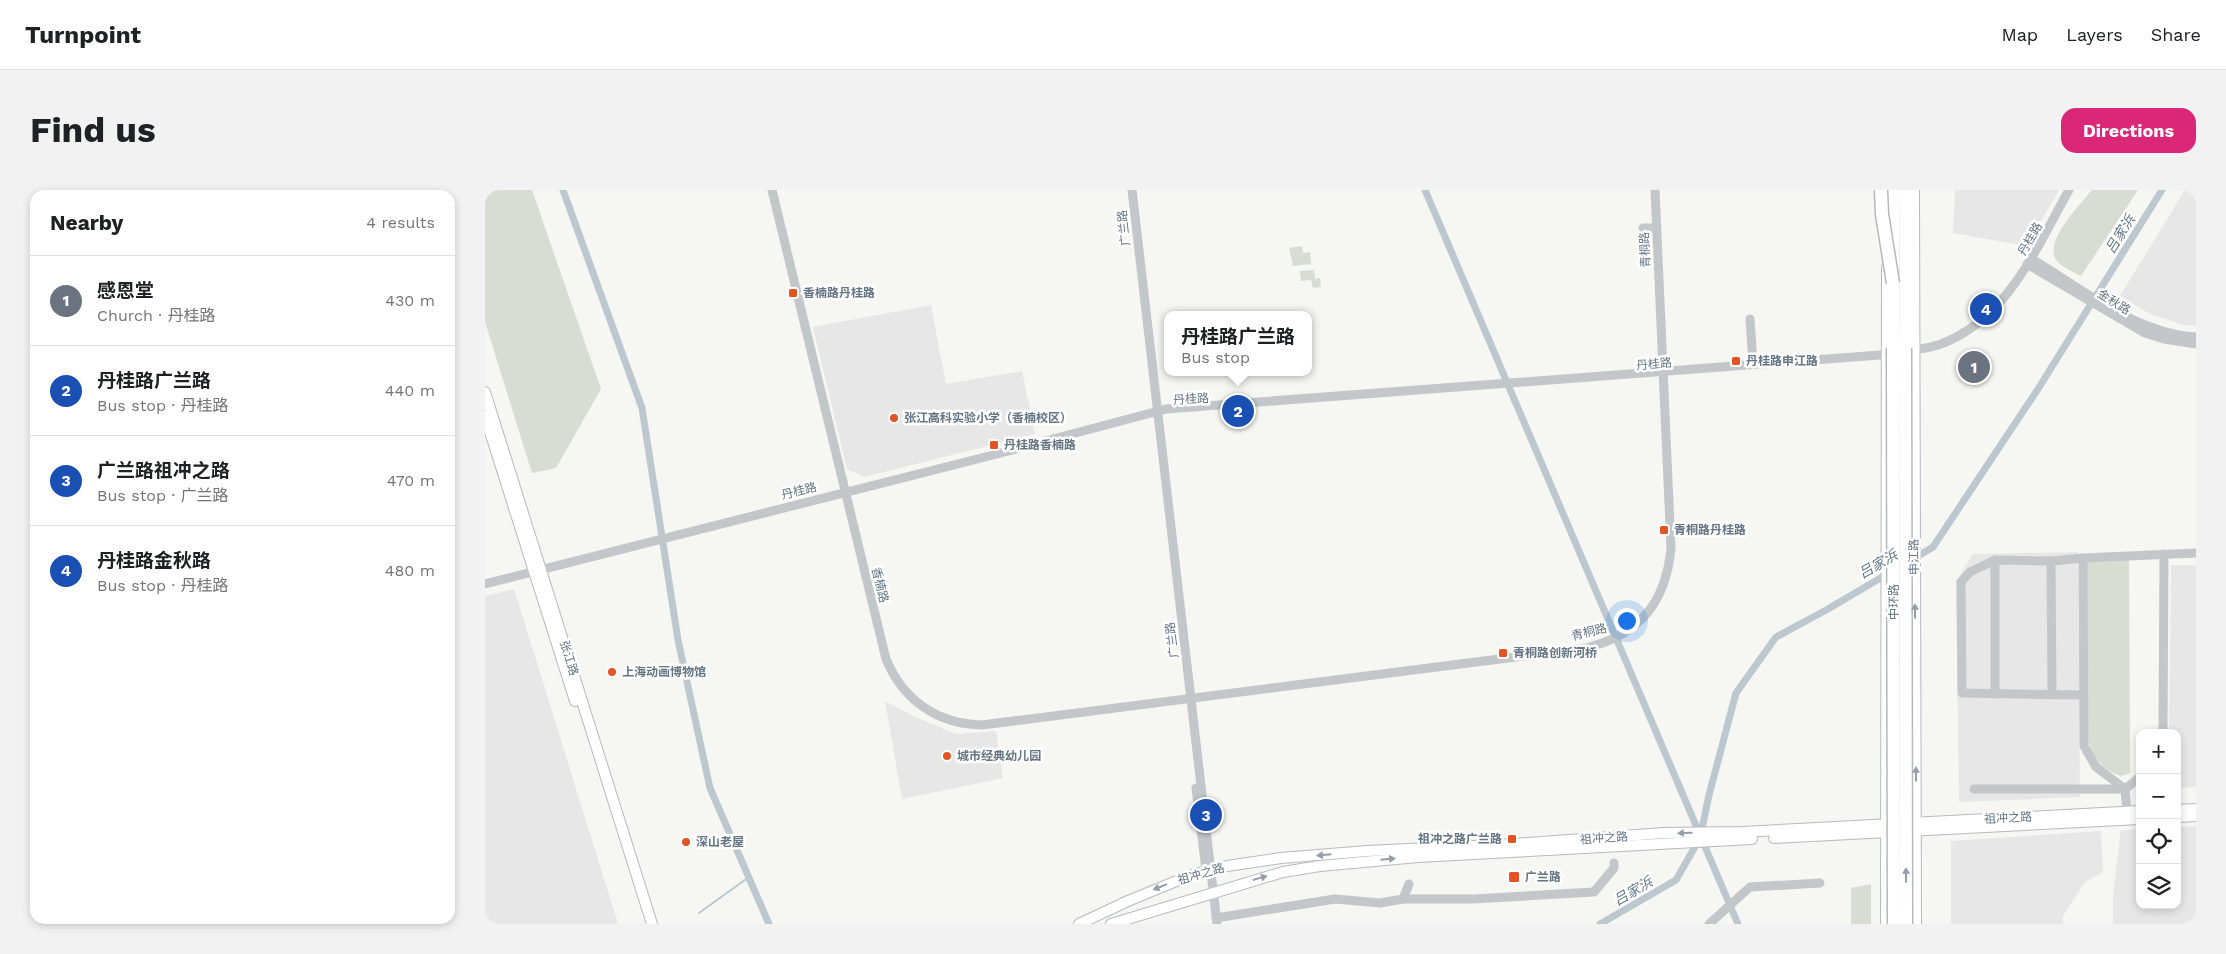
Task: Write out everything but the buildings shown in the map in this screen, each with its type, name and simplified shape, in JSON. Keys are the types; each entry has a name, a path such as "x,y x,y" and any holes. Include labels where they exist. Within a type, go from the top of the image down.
{"highway":[{"path":"1881,190 1882,214 1893,283"},
{"name":"中环路","path":"1894,190 1893,283 1888,354 1894,924"},
{"name":"中环路","path":"1906,190 1906,924"},
{"path":"1906,251 1913,190"}],"main road":[{"path":"1886,924 1887,190"},
{"name":"申江路","path":"1913,190 1916,924"},
{"name":"张江路","path":"485,392 645,924"},
{"name":"张江路","path":"485,416 538,571 653,924"},
{"path":"2181,810 2196,809"},
{"name":"祖冲之路","path":"1079,924 1128,901 1209,871 1281,858 1367,851 1513,844 1741,836 2136,811"},
{"path":"2181,817 2196,816"},
{"name":"祖冲之路","path":"1916,826 2136,819"},
{"name":"祖冲之路","path":"1111,924 1283,872 1320,866 1663,838"}],"street":[{"name":"香楠路","path":"772,190 886,659 898,683 917,703 928,711 953,722 982,725 1189,700"},
{"name":"广兰路","path":"1132,190 1157,413 1155,422 1163,493 1215,922"},
{"name":"青桐路","path":"1189,700 1577,649 1603,644 1626,632 1647,615 1656,602 1667,577 1670,516 1655,190"},
{"name":"丹桂路","path":"2030,262 2069,190"},
{"name":"丹桂路","path":"1663,373 1941,349 1979,328 2005,303 2074,190"},
{"path":"1643,228 1657,228"},
{"name":"金秋路","path":"2030,262 2145,333 2164,339 2196,344"},
{"name":"金秋路","path":"2116,314 2165,333 2196,337"},
{"path":"1750,319 1753,364"},
{"name":"丹桂路","path":"485,584 1166,410 1496,386 1888,354"},
{"path":"2083,695 1962,693 1961,582 1970,572 1995,560 2051,561 2196,553"},
{"path":"2163,554 2163,729"},
{"path":"2083,558 2083,735 2087,754 2096,767 2125,789 2127,812"},
{"path":"1995,560 1995,694"},
{"path":"2051,561 2052,694"},
{"path":"1974,789 2125,789 2136,780"},
{"path":"1215,922 1335,899 1380,903 1403,899 1473,899 1594,892 1614,868 1614,863"},
{"path":"1709,924 1750,887 1820,883"},
{"path":"1403,899 1409,884"}],"shaded area":[{"path":"485,190 532,190 601,389 556,468 532,473 485,322"},
{"path":"1955,190 2059,190 2026,246 1953,233"},
{"path":"2092,190 2138,190 2081,276 2058,262 2054,254 2054,245 2064,224"},
{"path":"2185,190 2196,190 2196,326 2184,325 2150,314 2120,296"},
{"path":"1302,246 1303,253 1310,252 1311,264 1293,266 1289,248"},
{"path":"1314,270 1315,279 1320,278 1321,287 1313,288 1311,280 1301,281 1300,271"},
{"name":"张江高科实验小学（香楠校区）","path":"931,305 946,384 1022,371 1035,434 864,477 847,469 813,327"},
{"path":"2078,552 2080,797 1959,802 1956,581 1973,554"},
{"path":"2129,559 2130,773 2122,776 2110,771 2096,759 2088,741 2087,561"},
{"path":"2171,565 2196,565 2196,787 2181,788 2181,729 2169,729"},
{"path":"514,589 618,924 485,924 485,596"},
{"name":"城市经典幼儿园","path":"885,701 913,716 956,734 996,731 1003,778 902,799"},
{"path":"2196,826 2196,924 2113,924 2113,895 2121,830 2136,829 2136,909 2181,909 2181,827"},
{"path":"2101,831 2103,872 2085,882 2063,916 2063,924 1951,924 1951,841"},
{"path":"1871,884 1871,924 1851,924 1851,888"}],"waterway":[{"path":"563,190 642,408 678,640 710,788 769,924"},
{"path":"1425,190 1738,924"},
{"name":"吕家浜","path":"1913,559 1933,547 2038,389 2162,190"},
{"name":"吕家浜","path":"1600,924 1676,880 1700,838 1709,795 1736,693 1776,637 1889,573"},
{"path":"699,913 749,877"}],"place":[{"name":"香楠路丹桂路","path":"793,293"},
{"name":"丹桂路金秋路","path":"1986,309"},
{"name":"丹桂路申江路","path":"1736,361"},
{"name":"感恩堂","path":"1974,367"},
{"name":"丹桂路广兰路","path":"1238,411"},
{"name":"张江高科实验小学（香楠校区）","path":"894,418"},
{"name":"丹桂路香楠路","path":"994,445"},
{"name":"青桐路丹桂路","path":"1664,530"},
{"name":"青桐路创新河桥","path":"1503,653"},
{"name":"上海动画博物馆","path":"612,672"},
{"name":"城市经典幼儿园","path":"947,756"},
{"name":"广兰路祖冲之路","path":"1206,815"},
{"name":"祖冲之路广兰路","path":"1512,839"},
{"name":"深山老屋","path":"686,842"},
{"name":"广兰路","path":"1514,877"}]}
